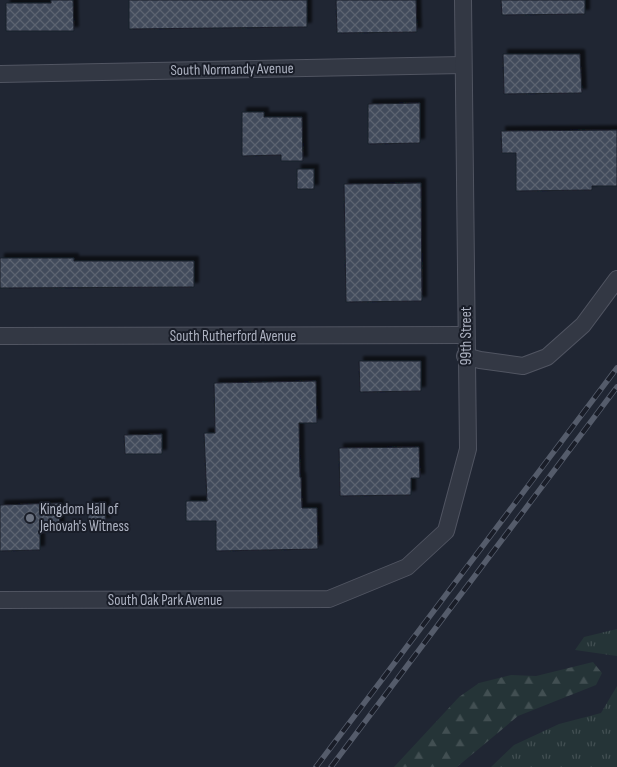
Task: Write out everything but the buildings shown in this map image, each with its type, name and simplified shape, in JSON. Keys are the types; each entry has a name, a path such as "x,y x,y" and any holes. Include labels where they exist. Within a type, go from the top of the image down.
{"street":[{"name":"99th Street","path":"329,599 407,568 446,532 468,449 463,0"},
{"name":"South Normandy Avenue","path":"0,74 463,65"},
{"path":"466,356 480,360 523,366 547,357 583,325 617,279"},
{"name":"South Rutherford Avenue","path":"0,336 466,335"},
{"name":"South Oak Park Avenue","path":"0,600 329,599"}],"green space":[{"path":"617,629 617,656 575,650 584,637"},
{"path":"593,662 602,673 596,685 518,716 457,767 394,767 459,697 479,683 511,675 536,676"},
{"path":"617,686 617,767 491,767 514,745 559,724 601,713"}],"railway":[{"path":"316,767 617,368"},
{"path":"331,767 617,387"}],"place":[{"name":"Kingdom Hall of Jehovah's Witness","path":"30,518"}]}
